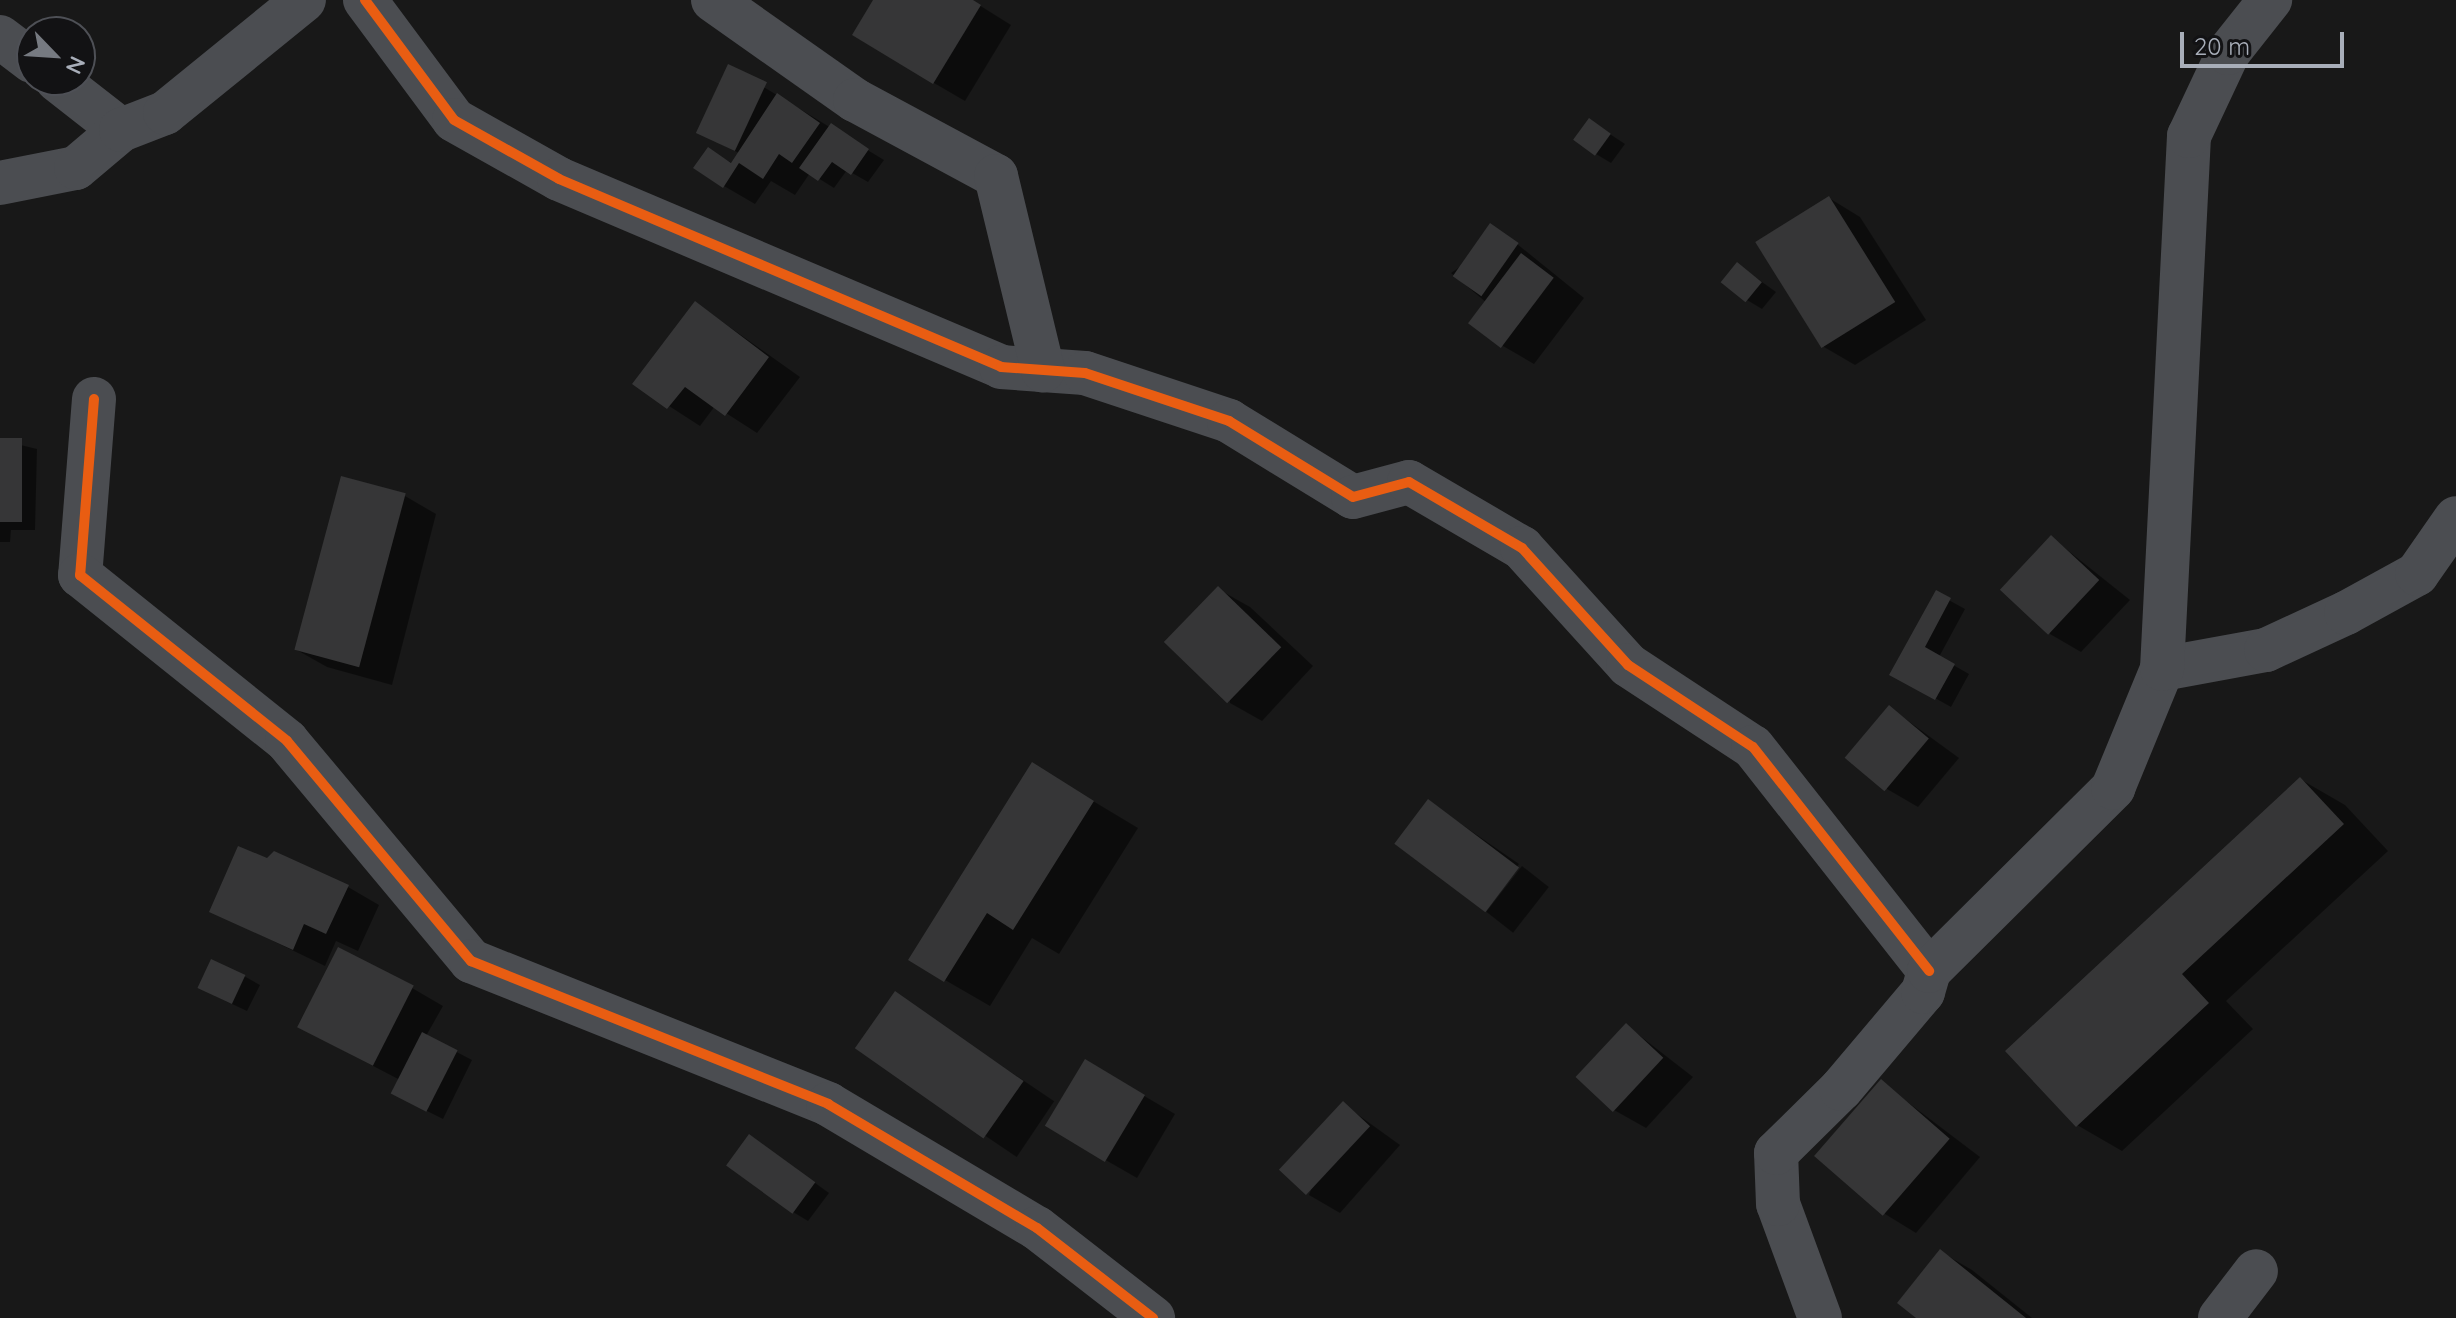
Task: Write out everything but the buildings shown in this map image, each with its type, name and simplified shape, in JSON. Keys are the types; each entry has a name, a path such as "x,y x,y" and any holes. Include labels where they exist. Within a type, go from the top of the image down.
{"street":[{"path":"0,183 76,168 121,130 165,113 304,0"},
{"path":"365,0 454,120 559,179 1001,367 1085,373 1229,421 1353,497 1409,482 1522,548 1628,665 1753,747 1929,971"},
{"path":"713,0 855,100 996,176 1043,370"},
{"path":"1820,1318 1778,1204 1776,1153 1841,1089 1923,992 1929,971 2113,788 2162,669 2189,136 2228,53 2270,0"},
{"path":"77,96 121,130"},
{"path":"94,399 80,575 287,741 471,961 828,1104 1037,1228 1153,1318"},
{"path":"2162,669 2266,650 2346,613 2417,574 2456,518"},
{"path":"2220,1318 2256,1271"}],"cycle path":[{"path":"365,0 454,120 559,179 1001,367 1085,373 1229,421 1353,497 1409,482 1522,548 1628,665 1753,747 1929,971"},
{"path":"94,399 80,575 287,741 471,961 828,1104 1037,1228 1153,1318"}]}
